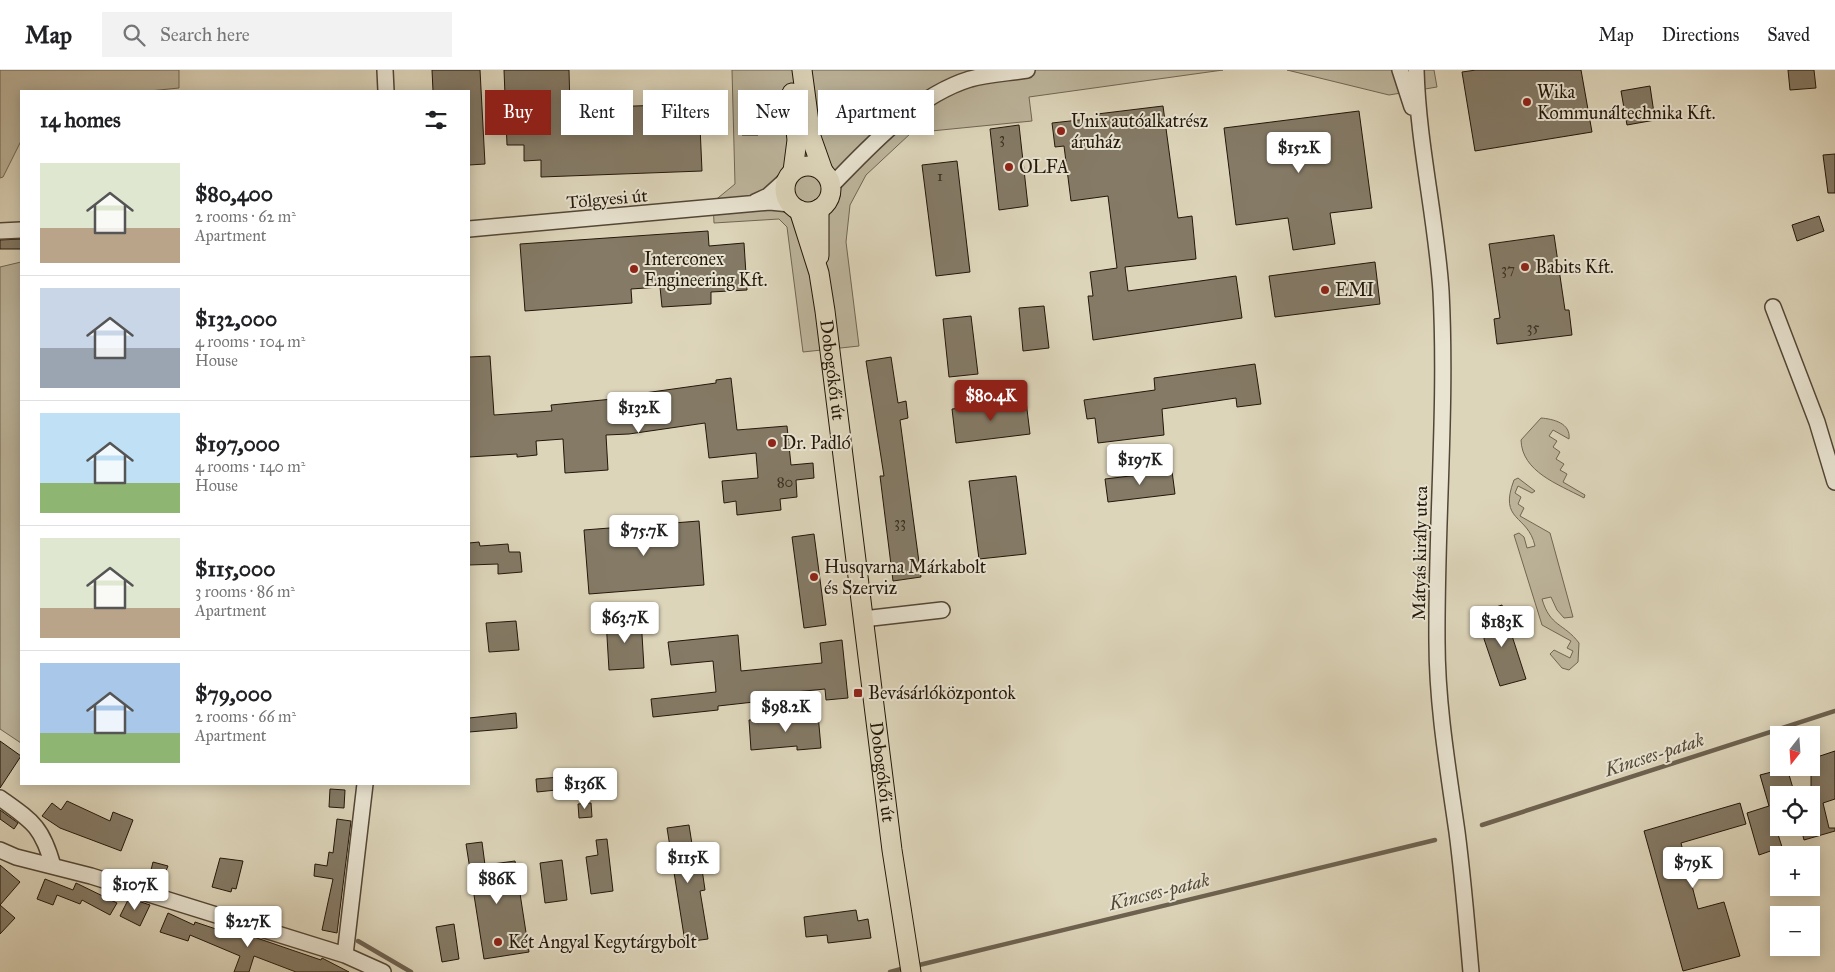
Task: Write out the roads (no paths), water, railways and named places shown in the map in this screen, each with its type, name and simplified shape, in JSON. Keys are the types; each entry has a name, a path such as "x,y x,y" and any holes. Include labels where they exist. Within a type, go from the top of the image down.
{"main road":[{"path":"790,70 797,140 791,175 785,190 794,207 810,212 819,209 829,199 827,178 811,137 802,70"},
{"path":"791,175 808,166 827,178"},
{"name":"Dobogókői út","path":"794,207 819,272"},
{"name":"Dobogókői út","path":"819,209 819,272 892,850 911,969"}],"street":[{"path":"385,70 386,90"},
{"path":"827,178 914,111 955,85 972,78 1027,70"},
{"name":"Mátyás király utca","path":"1400,70 1421,134"},
{"name":"Mátyás király utca","path":"1416,70 1421,134 1436,243 1442,343 1437,642 1439,688 1462,870 1471,972"},
{"name":"Tölgyesi út","path":"748,205 768,196 791,175"},
{"name":"Tölgyesi út","path":"470,229 770,202 794,207"},
{"path":"0,231 20,230"},
{"path":"1773,307 1817,422 1835,482"},
{"path":"863,620 942,610"},
{"path":"345,955 365,785"},
{"path":"0,798 34,823 47,844 53,866"},
{"path":"0,850 16,857 53,866 345,955 383,972"}],"waterway":[{"name":"Kincses-patak","path":"1482,825 1835,711"},
{"name":"Kincses-patak","path":"915,966 1435,840"},
{"name":"Kincses-patak","path":"358,941 411,972"},
{"name":"Kincses-patak","path":"890,972 905,968"}],"place":[{"name":"Wika Kommunáltechnika Kft.","path":"1527,102"},
{"name":"Unix autóalkatrész áruház","path":"1061,131"},
{"name":"OLFA","path":"1009,167"},
{"name":"Babits Kft.","path":"1525,267"},
{"name":"Interconex Engineering Kft.","path":"634,269"},
{"name":"EMI","path":"1325,290"},
{"name":"Dr. Padló","path":"772,443"},
{"name":"Husqvarna Márkabolt és Szerviz","path":"814,577"},
{"name":"Bevásárlóközpontok","path":"858,693"},
{"name":"Két Angyal Kegytárgybolt","path":"498,942"}]}
